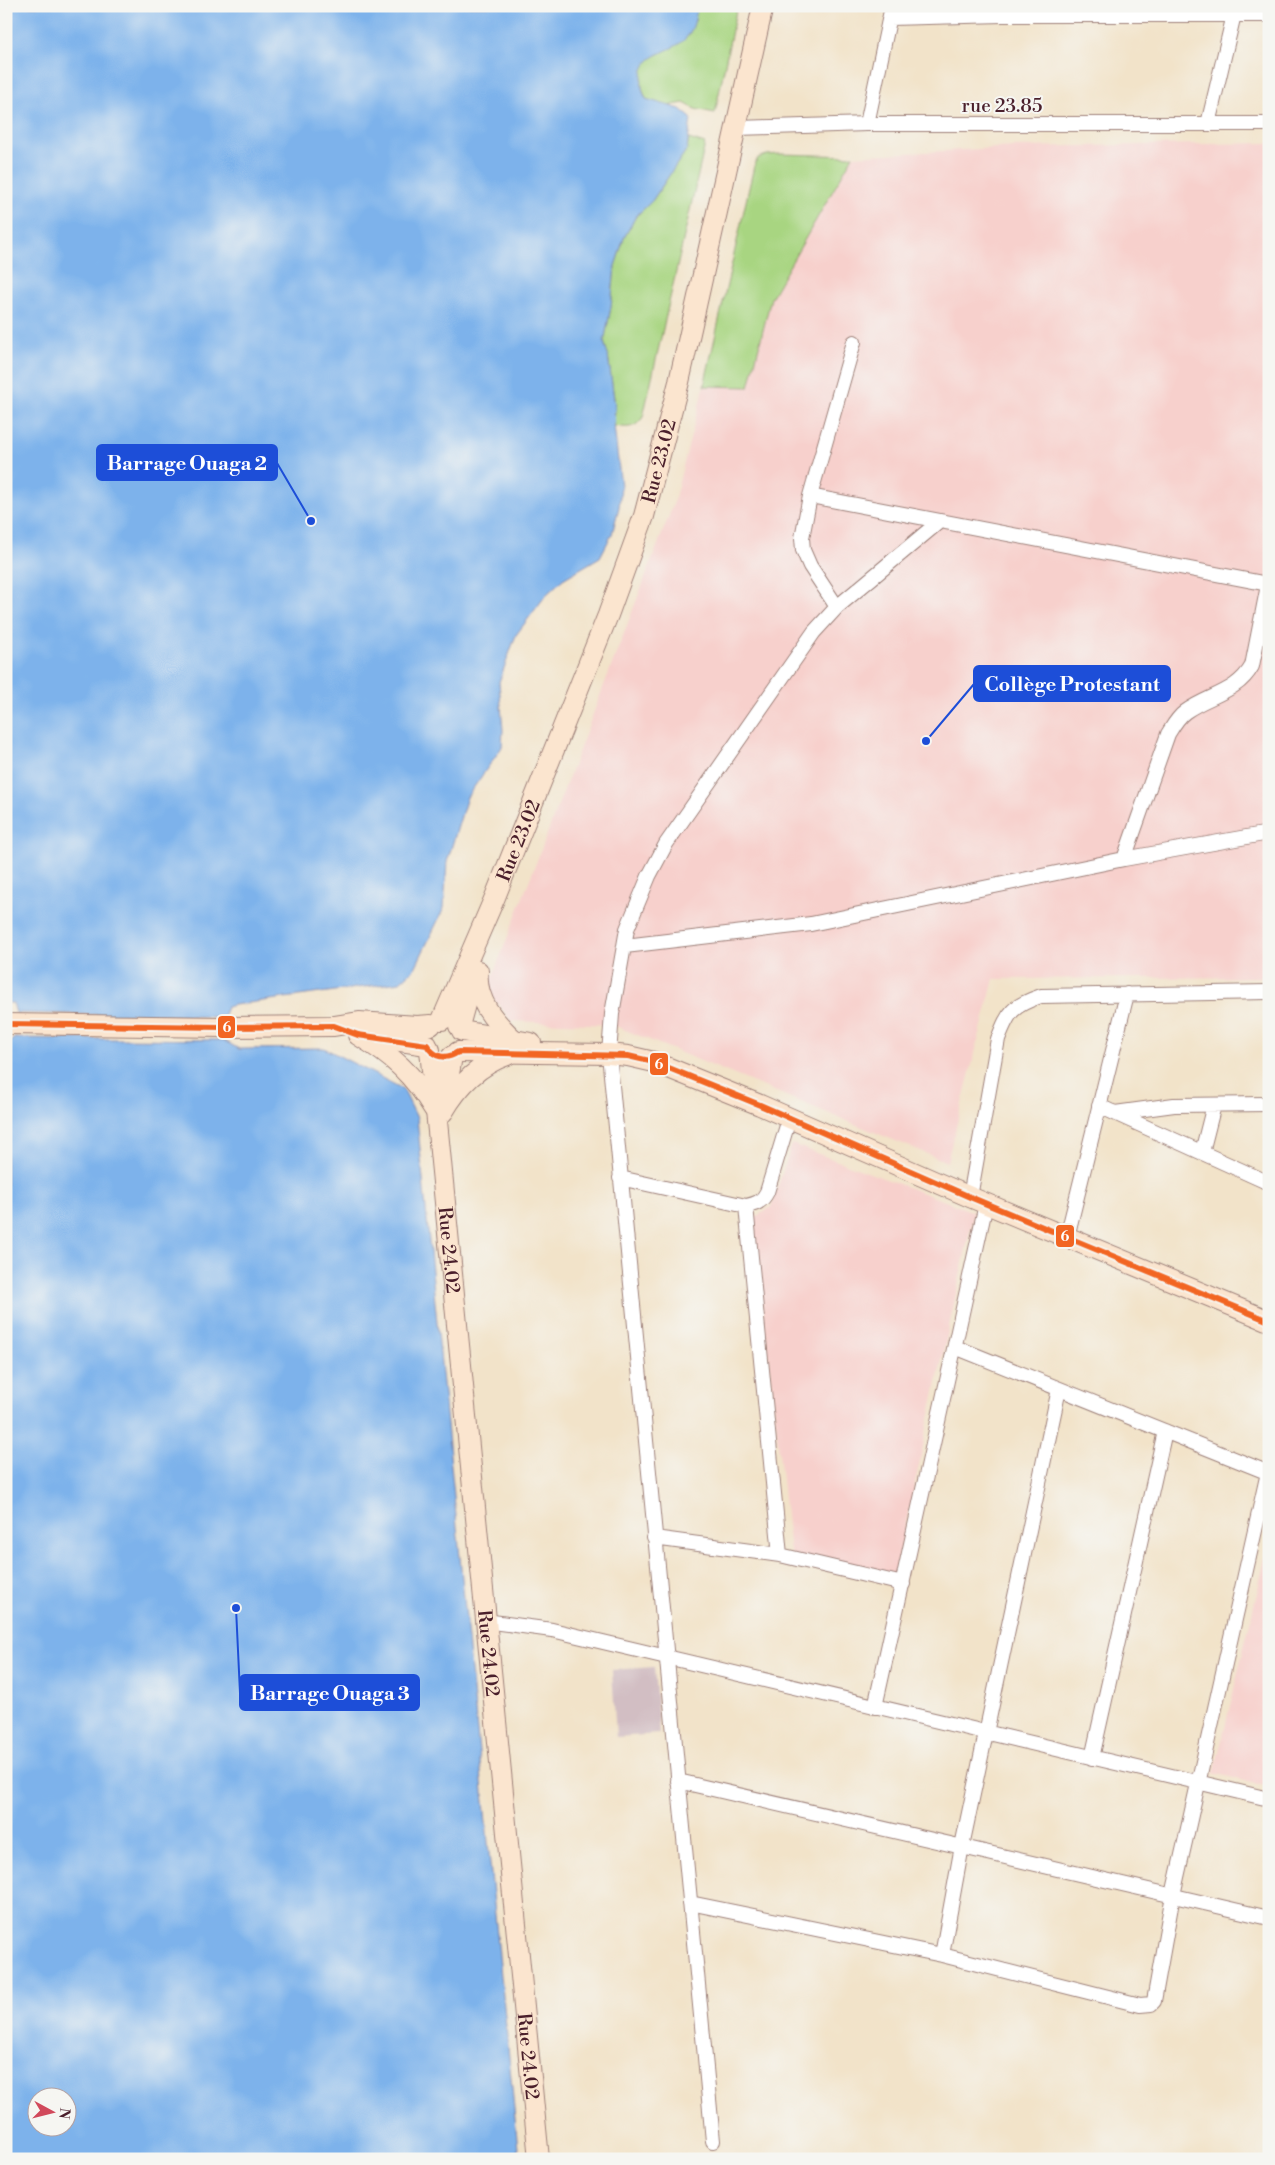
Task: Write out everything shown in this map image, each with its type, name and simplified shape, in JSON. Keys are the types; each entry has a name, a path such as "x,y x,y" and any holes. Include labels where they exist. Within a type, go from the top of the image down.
{"street":[{"name":"Rue 23.02","path":"448,1025 495,897 608,615 644,516 679,382 762,6"},
{"path":"1208,124 1235,11"},
{"path":"867,124 891,12 1235,11 1269,15"},
{"name":"rue 23.85","path":"736,128 867,124 1269,124"},
{"path":"837,607 810,566 803,550 802,538 810,496 854,342"},
{"path":"810,496 1268,582 1252,666 1247,675 1233,688 1185,712 1176,721 1168,734 1124,859"},
{"path":"714,2141 620,1178 609,1054 612,1014 628,929 636,904 666,844 794,658 814,632 837,607 940,521"},
{"path":"625,946 811,924 1124,859 1269,833"},
{"name":"Rue 23.02","path":"448,1025 480,951 495,897"},
{"path":"480,951 479,990 492,1018 513,1046"},
{"path":"875,1707 954,1347 978,1200 998,1039 1007,1016 1022,1003 1041,996 1269,992"},
{"path":"1067,1237 1127,994"},
{"path":"6,1024 223,1027 334,1026 359,1022 417,1026 448,1025 513,1046 628,1056 654,1062 760,1105 978,1200 1269,1321"},
{"path":"429,1048 426,1034 448,1025"},
{"path":"448,1025 463,1042 455,1054"},
{"path":"334,1026 358,1035 429,1048 442,1057 513,1046"},
{"path":"358,1035 383,1050 407,1071 439,1112 469,1078 513,1046"},
{"name":"Rue 24.02","path":"429,1048 439,1112 438,1149 539,2159"},
{"name":"Rue 24.02","path":"439,1112 455,1054"},
{"path":"1115,1112 1174,1105 1269,1104"},
{"path":"1202,1152 1214,1105"},
{"path":"1099,1106 1269,1183"},
{"path":"620,1178 746,1206 756,1204 764,1199 767,1192 789,1119"},
{"path":"746,1206 780,1555"},
{"path":"690,1903 942,1954 1148,2006 1154,2001 1173,1895 1268,1471 954,1347"},
{"path":"942,1954 962,1846 1059,1389"},
{"path":"1092,1758 1165,1431"},
{"path":"654,1538 780,1555 903,1584"},
{"path":"485,1621 552,1630 1269,1800"},
{"path":"678,1781 1269,1918"}],"shaded area":[{"path":"1269,143 1269,977 994,979 947,1162 613,1025 512,1021 487,991 673,505 704,386 749,387 771,298 853,156 1015,147"},
{"path":"792,1144 974,1212 893,1584 791,1560 753,1219 771,1207"},
{"path":"1269,1542 1269,1787 1214,1773"},
{"path":"654,1667 659,1734 616,1737 612,1670"}],"green space":[{"path":"697,6 737,6 715,113 695,109 684,103 667,106 646,99 641,84 641,72 645,63 695,21"},
{"path":"689,139 705,144 643,417 637,424 631,427 614,426 615,406 608,355 604,342 611,307 615,266 624,238 636,216 652,201 687,149"},
{"path":"780,154 853,156 771,298 749,387 704,386 754,166 758,158"}],"water":[{"path":"6,6 697,6 691,32 685,39 652,58 643,69 642,86 646,99 680,109 691,118 687,149 652,201 636,216 624,238 615,266 611,307 604,342 608,355 615,406 614,426 621,486 619,507 612,534 600,557 563,579 546,595 516,635 499,682 503,730 502,747 467,797 447,862 444,908 415,968 400,982 234,1005 227,1007 223,1017 16,1013 13,1003 6,1003"},
{"path":"14,1038 223,1040 239,1049 324,1048 403,1089 417,1118 519,2159 6,2159 6,1047"}],"transit line":[{"name":"6","path":"6,1024 223,1027 334,1026 358,1035 427,1045 433,1053 445,1057 458,1052 628,1056 654,1062 760,1105 970,1197 1269,1321"}],"place":[{"name":"Barrage Ouaga 2","path":"311,521"},
{"name":"Collège Protestant","path":"926,741"},
{"name":"Barrage Ouaga 3","path":"236,1608"}]}
